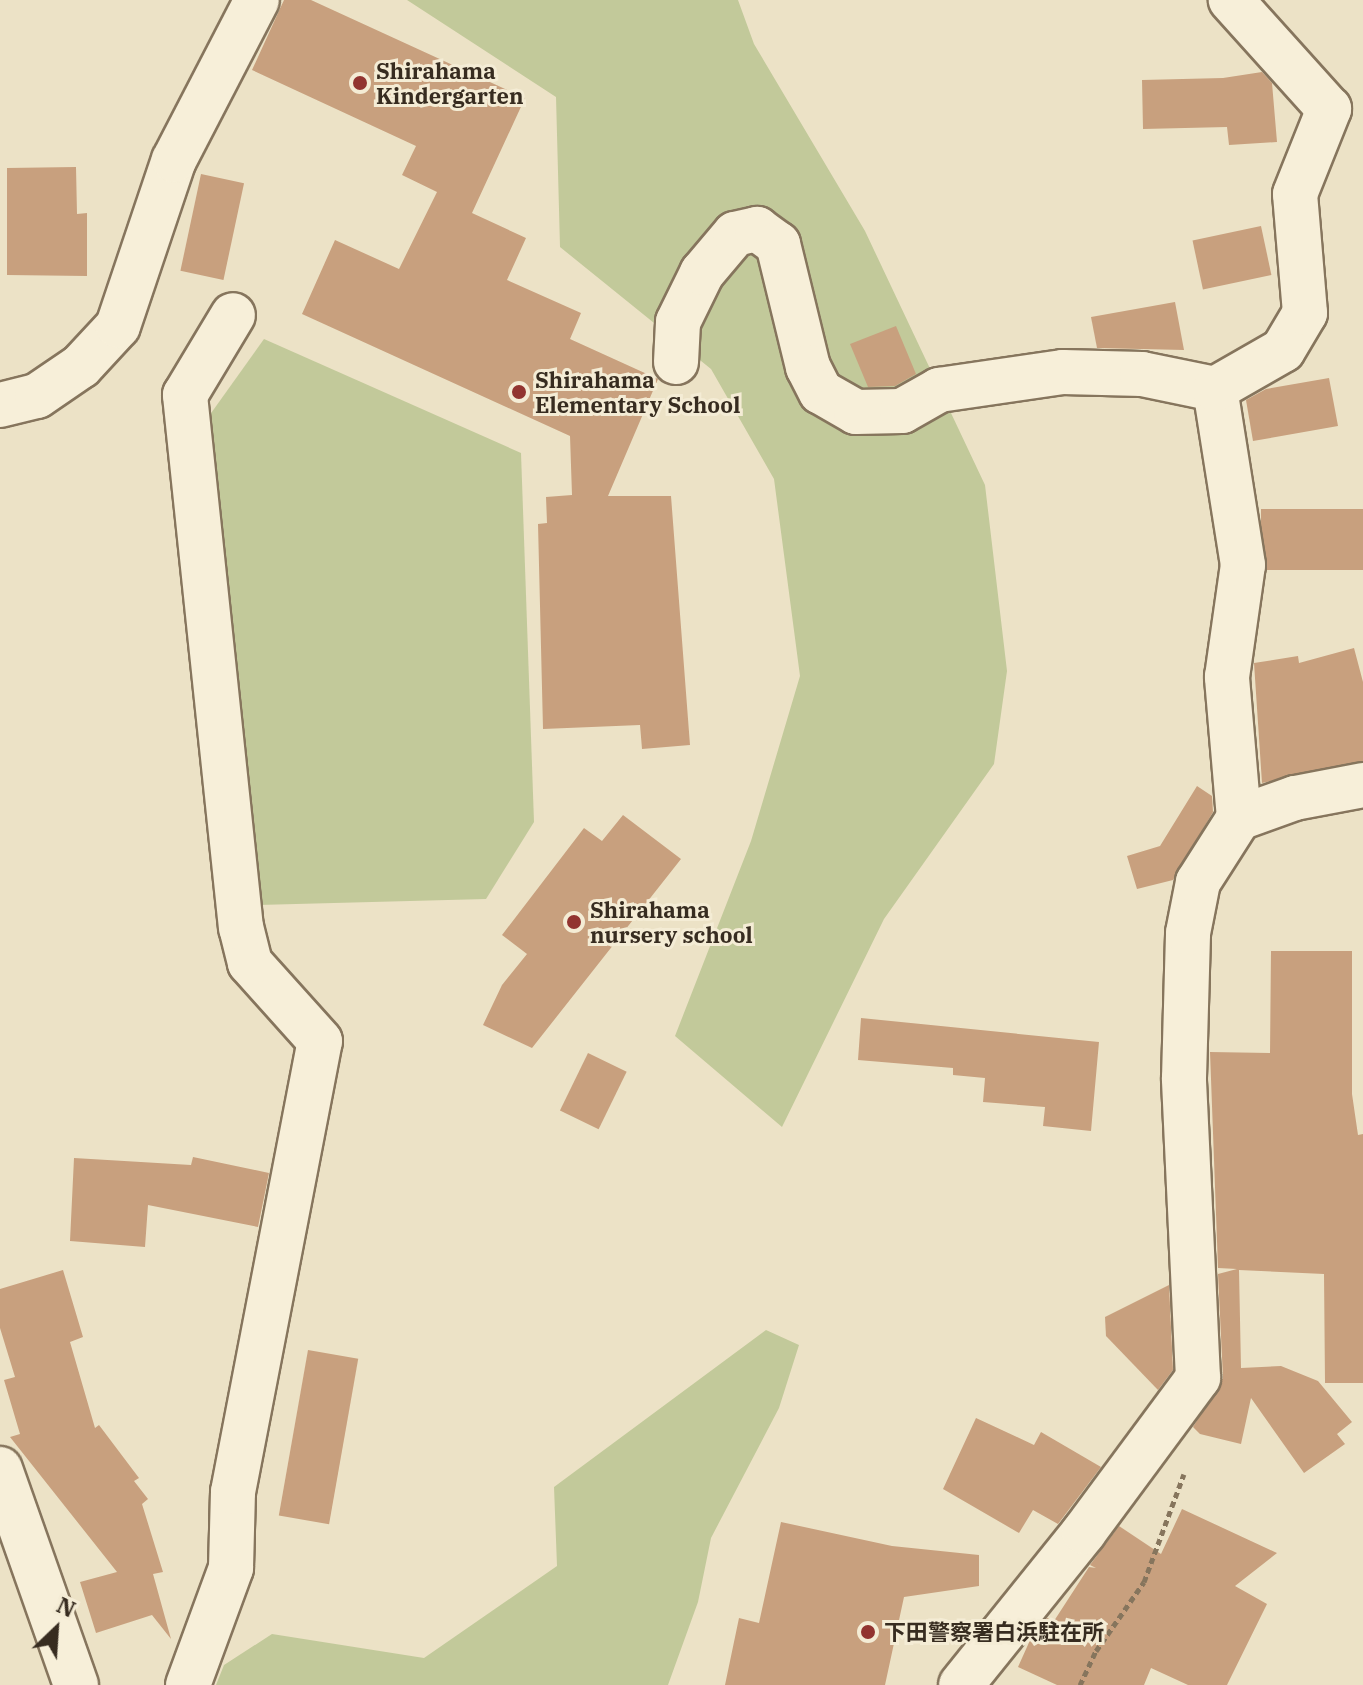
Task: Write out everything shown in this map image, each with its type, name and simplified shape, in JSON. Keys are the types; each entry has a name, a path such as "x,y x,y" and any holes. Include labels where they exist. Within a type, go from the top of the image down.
{"street":[{"path":"0,405 37,396 81,366 118,326 174,160 257,0"},
{"path":"676,362 678,322 702,273 735,234 757,229 778,244 808,367 821,392 856,412 902,411 939,390 1063,372 1142,374 1215,389 1283,350 1305,313 1295,194 1329,109 1231,0"},
{"path":"188,1685 231,1568 233,1492 320,1041 250,963 241,928 185,395 233,315"},
{"path":"961,1685 1084,1532 1198,1378 1184,1078 1188,933 1198,882 1239,818 1227,677 1243,565 1215,389"},
{"path":"1239,818 1295,798 1363,785"},
{"path":"0,1469 76,1685"}],"path":[{"path":"1080,1685 1096,1651 1144,1582 1185,1468"}],"green space":[{"path":"407,0 738,0 754,44 865,231 985,485 1007,671 994,764 884,919 782,1127 675,1036 751,841 800,676 774,479 711,369 560,247 556,97"},
{"path":"264,339 521,453 534,822 486,899 258,905 204,423"},
{"path":"766,1330 799,1345 779,1408 711,1538 698,1602 668,1685 216,1685 224,1665 272,1634 424,1658 557,1566 554,1487"}],"building":[{"path":"284,0 311,0 525,98 472,213 526,238 507,280 581,313 570,339 658,379 608,496 671,496 690,745 642,749 640,725 543,729 538,524 547,523 546,497 572,495 570,436 302,314 335,240 399,269 437,192 402,175 416,146 252,70"},
{"path":"1262,72 1272,83 1277,142 1229,145 1227,127 1143,129 1142,80 1223,78"},
{"path":"76,167 77,214 87,213 87,276 7,275 7,168"},
{"path":"201,174 244,183 223,280 180,271"},
{"path":"1261,226 1271,275 1203,289 1193,241"},
{"path":"1175,302 1184,350 1097,348 1091,317"},
{"path":"896,326 916,374 895,386 868,387 850,344"},
{"path":"1329,378 1338,426 1253,441 1246,400 1266,389"},
{"path":"1261,509 1363,509 1363,570 1261,570"},
{"path":"1354,648 1363,682 1363,761 1262,783 1254,663 1298,656 1299,663"},
{"path":"1197,786 1212,796 1213,812 1173,880 1137,889 1127,856 1160,846"},
{"path":"623,815 681,859 532,1048 483,1025 502,985 527,954 502,935 584,828 602,841"},
{"path":"1271,951 1352,951 1352,1094 1358,1135 1363,1134 1363,1383 1325,1383 1324,1274 1239,1270 1241,1368 1281,1366 1318,1381 1352,1422 1337,1434 1345,1444 1304,1473 1251,1398 1241,1444 1200,1434 1193,1427 1223,1378 1218,1274 1237,1269 1218,1268 1210,1052 1270,1053"},
{"path":"861,1018 1099,1042 1091,1131 1043,1126 1045,1107 983,1102 985,1078 953,1075 953,1068 858,1060"},
{"path":"588,1053 627,1072 599,1129 560,1111"},
{"path":"193,1157 269,1173 258,1227 148,1205 145,1247 70,1241 74,1158 191,1165"},
{"path":"63,1270 83,1337 70,1342 95,1428 99,1425 139,1478 134,1481 148,1499 142,1504 163,1572 153,1574 171,1639 152,1615 96,1633 80,1582 117,1572 10,1437 20,1434 4,1380 15,1377 0,1328 0,1289"},
{"path":"1169,1285 1173,1370 1158,1390 1106,1336 1105,1317"},
{"path":"308,1350 358,1359 329,1524 279,1515"},
{"path":"976,1418 1034,1445 1041,1432 1101,1467 1058,1524 1033,1510 1019,1533 943,1489"},
{"path":"1182,1509 1277,1553 1235,1586 1267,1604 1227,1685 1188,1685 1151,1668 1144,1685 1057,1685 1018,1667 1031,1638 1047,1618 1054,1621 1089,1567 1096,1568 1090,1565 1119,1526 1161,1554"},
{"path":"781,1522 892,1546 979,1555 979,1586 904,1597 885,1685 725,1685 739,1618 759,1623"}],"place":[{"name":"Shirahama Kindergarten","path":"360,83"},
{"name":"Shirahama Elementary School","path":"519,392"},
{"name":"Shirahama nursery school","path":"574,922"},
{"name":"下田警察署白浜駐在所","path":"868,1632"}]}
